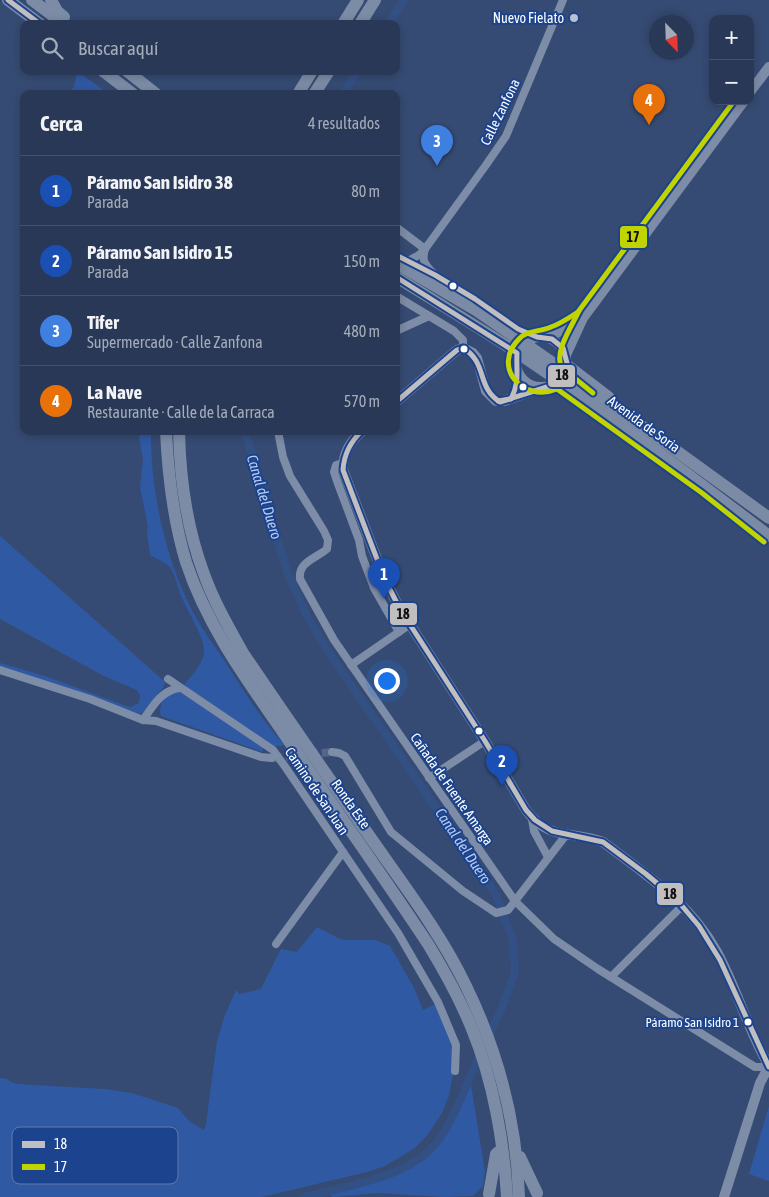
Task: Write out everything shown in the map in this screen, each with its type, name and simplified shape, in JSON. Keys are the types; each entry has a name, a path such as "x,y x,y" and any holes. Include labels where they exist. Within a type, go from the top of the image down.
{"highway":[{"path":"8,0 35,20"},
{"path":"32,0 59,20"},
{"path":"51,0 57,11 67,20"},
{"path":"346,20 358,0"},
{"path":"362,20 375,0"},
{"path":"108,75 128,90"},
{"path":"132,75 151,90"},
{"path":"300,90 310,75"},
{"path":"317,90 326,75"},
{"name":"Ronda Este","path":"166,435 168,478 186,562 207,612 237,666 428,944 478,1027"},
{"name":"Ronda Este","path":"179,435 180,467 193,537 204,575 221,612 243,653 439,938 466,985 490,1063 510,1112 516,1148 512,1183 507,1197"},
{"name":"Ronda Este","path":"490,1063 502,1149 512,1183 519,1197"},
{"path":"516,1148 539,1195"},
{"path":"488,1195 496,1154 502,1149"}],"main road":[{"name":"Avenida de Soria","path":"402,262 470,306 521,348"},
{"name":"Avenida de Soria","path":"400,279 521,348 564,367 769,518"},
{"name":"Avenida de Soria","path":"564,367 706,487 769,536"}],"street":[{"name":"Calle Zanfona","path":"402,262 419,255 424,249 506,136 563,0"},
{"path":"754,87 769,67"},
{"path":"400,399 456,350 463,348 473,353 477,358 486,391 492,398 500,402 550,386 564,367 583,318 741,105"},
{"path":"400,230 424,249 422,257 424,262 435,275"},
{"path":"400,298 454,331 463,340 463,348"},
{"path":"400,329 429,316"},
{"path":"543,387 530,384 518,373 516,367 521,348 537,337 546,337 566,329 583,318"},
{"path":"546,337 558,343 564,367"},
{"name":"Avenida de Soria","path":"564,367 769,512"},
{"path":"512,399 517,388 518,373"},
{"name":"Cañada de Fuente Amarga","path":"279,435 290,476 328,540 327,549 302,566 299,571 300,579 321,620 351,665 515,901 554,939 611,977 755,1067 769,1067"},
{"path":"358,435 350,444 343,458 343,470 385,580 409,624 485,741 532,819 544,829 566,835 591,837 603,842 666,890 702,930 716,951 769,1067 760,1083 724,1197"},
{"path":"343,463 336,465 334,472 374,588 398,632"},
{"path":"351,665 409,624"},
{"path":"0,670 90,699 143,720 156,721 261,757 272,758"},
{"name":"Camino de San Juan","path":"168,679 273,750 398,933 438,1002 456,1045 456,1071"},
{"path":"143,720 162,695 169,690 179,688"},
{"path":"429,778 485,741"},
{"path":"332,752 339,752 345,756 391,832 463,891 496,914 508,910 566,835"},
{"path":"532,819 534,831 548,857"},
{"name":"Camino de San Juan","path":"276,944 343,852"},
{"path":"611,977 682,906"},
{"path":"488,1195 497,1188 512,1183 529,1186 539,1195"}],"shaded area":[{"path":"76,75 83,75 103,90 71,90 74,87"},
{"path":"139,435 151,435 153,477 157,501 168,549 184,594 202,628 248,698 285,745 271,747 183,686 200,664 204,654 203,643 181,596 172,570 165,563 150,555 148,527 140,487 143,460"},
{"path":"0,536 164,681 163,688 141,714 0,667 0,663 45,676 126,706 131,707 139,703 140,696 137,690 104,676 0,619"},
{"path":"175,691 180,692 264,746 262,752 161,716 162,700"},
{"path":"317,927 342,940 375,940 390,946 414,988 423,1010 435,1004 453,1047 453,1073 449,1095 442,1113 429,1133 415,1148 385,1166 367,1172 262,1197 0,1197 0,1078 17,1084 104,1089 132,1093 178,1108 190,1122 204,1130 217,1041 225,1015 236,990 239,994 261,989 281,949 297,952"},
{"path":"471,1085 485,1172 483,1186 473,1196 443,1197 379,1193 332,1197 331,1194 398,1175 426,1158 438,1145 448,1129 460,1099"},
{"path":"769,1106 769,1181 749,1174"}],"waterway":[{"name":"Canal del Duero","path":"391,20 404,0"},
{"name":"Canal del Duero","path":"345,90 355,75"},
{"name":"Canal del Duero","path":"246,435 288,574 307,616 327,650 495,893 513,940 515,972 501,1010 488,1037"},
{"name":"Canal del Duero","path":"304,1197 372,1180 406,1167 420,1158 432,1148 446,1128 481,1052"}],"tunnel":[{"path":"274,758 332,752"}],"transit line":[{"name":"18","path":"8,0 35,20"},
{"name":"17","path":"731,105 578,312 554,326 522,336 511,350 508,361 510,371 515,380 523,387 533,391 544,392 557,389 702,493 764,542"},
{"name":"18","path":"400,257 475,299 518,329 537,337 552,339 563,348 567,363 565,371 558,381 550,386 500,402 488,389 476,361 463,348 457,350 400,399"},
{"name":"18","path":"400,280 517,353 517,382 514,393 511,399 498,401"},
{"name":"17","path":"579,311 564,340 560,362 562,368 593,393"},
{"name":"18","path":"358,435 348,449 343,470 385,580 400,609 485,741 526,810 535,820 552,831 603,842 677,900 699,926 720,960 769,1067"}],"place":[{"name":"Nuevo Fielato","path":"574,18"},
{"name":"La Nave","path":"649,125"},
{"name":"Tifer","path":"437,166"},
{"name":"Páramo San Isidro 38","path":"384,599"},
{"name":"Páramo San Isidro 15","path":"502,786"},
{"name":"Páramo San Isidro 1","path":"748,1022"}]}
